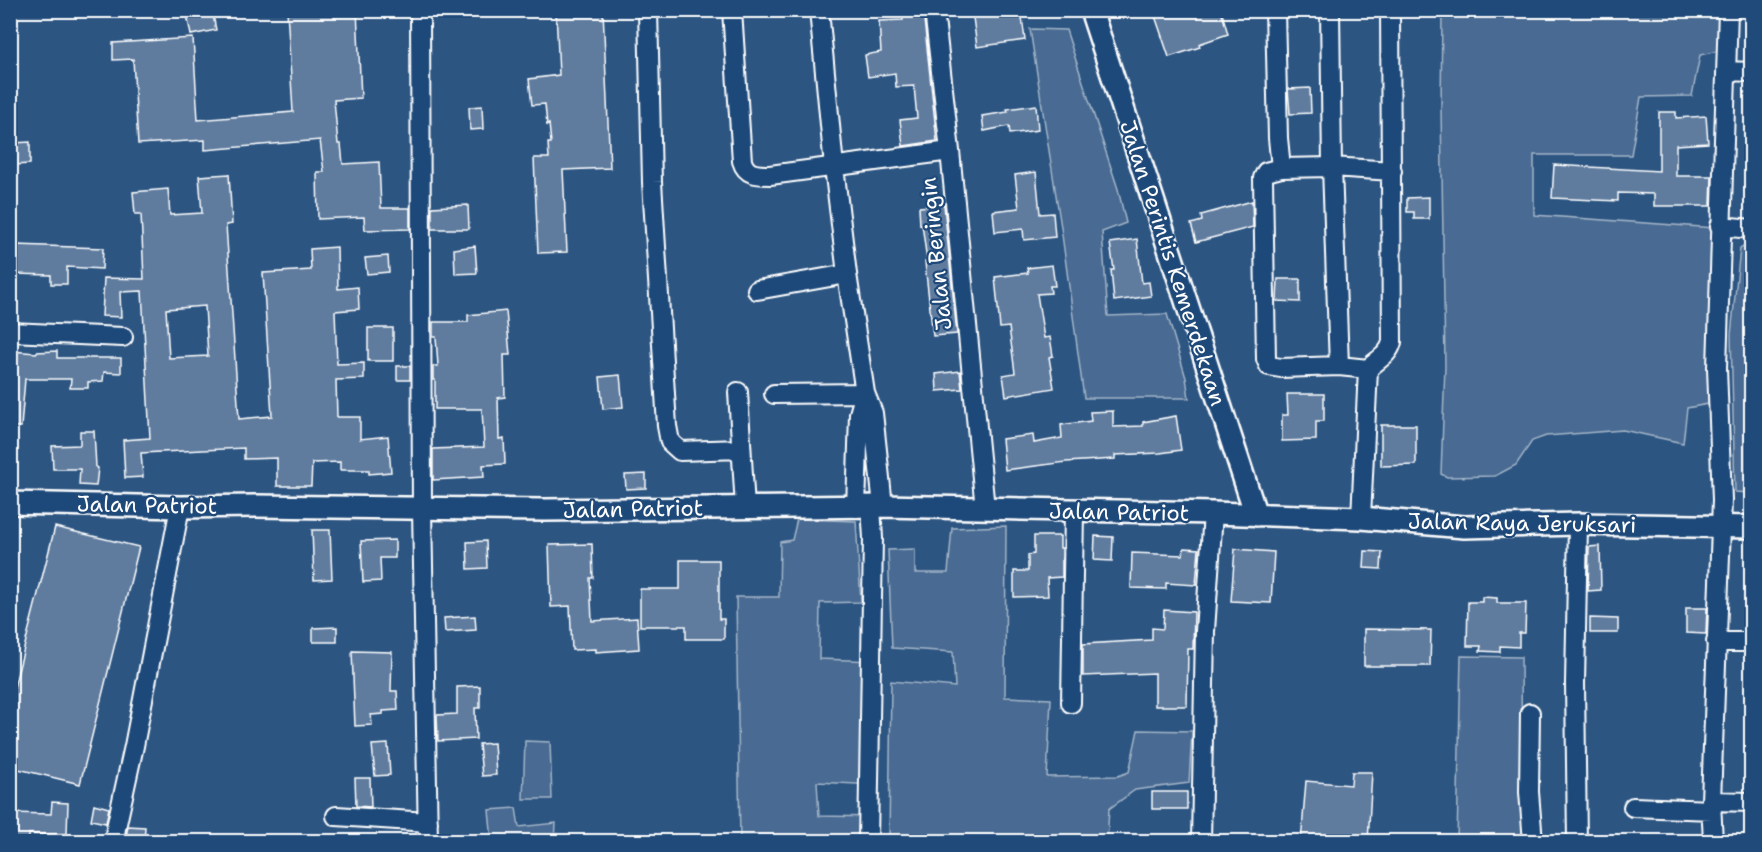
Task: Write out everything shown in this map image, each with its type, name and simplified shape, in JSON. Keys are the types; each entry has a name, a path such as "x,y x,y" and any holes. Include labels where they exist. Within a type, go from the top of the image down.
{"street":[{"path":"420,10 422,508 428,842"},
{"path":"648,10 652,182 670,442 681,451 741,449"},
{"path":"732,10 744,166 749,172 755,175 770,175 950,151"},
{"path":"819,10 847,274 865,393 873,413 868,842"},
{"name":"Jalan Beringin","path":"934,10 984,502"},
{"name":"Jalan Perintis Kemerdekaan","path":"1090,10 1256,515"},
{"path":"1275,10 1278,138 1281,168"},
{"path":"1330,10 1332,167 1339,366"},
{"path":"1361,518 1368,369 1386,355 1392,342 1390,10"},
{"path":"1713,842 1716,642 1721,515 1717,368 1728,10"},
{"path":"1726,71 1752,72"},
{"path":"1368,369 1339,366 1281,368 1271,367 1267,362 1263,178 1266,172 1281,168 1332,167 1392,171"},
{"path":"1720,226 1752,229"},
{"path":"757,290 847,274"},
{"path":"10,332 123,337"},
{"path":"738,392 745,503"},
{"path":"774,394 865,393"},
{"path":"865,393 859,414 871,507"},
{"name":"Jalan Patriot","path":"10,503 545,510 745,503 871,507 984,502 1074,511 1256,515"},
{"path":"114,842 180,507"},
{"path":"1071,703 1074,511"},
{"path":"1202,842 1204,631 1213,513"},
{"name":"Jalan Raya Jeruksari","path":"1256,515 1361,518 1464,527 1578,524 1721,515 1752,527"},
{"path":"1577,842 1575,683 1578,524"},
{"path":"1716,642 1752,642"},
{"path":"1530,713 1529,792 1533,842"},
{"path":"1633,807 1712,806 1752,802"},
{"path":"336,816 428,822"}],"shaded area":[{"path":"1442,11 1721,11 1722,50 1700,55 1692,96 1641,97 1631,155 1534,155 1534,215 1715,228 1708,404 1687,408 1683,443 1623,430 1546,436 1532,441 1516,465 1495,476 1447,477 1441,474 1445,366 1441,108"},
{"path":"1030,29 1066,30 1118,189 1126,223 1102,232 1108,316 1167,314 1186,378 1189,398 1084,398 1061,227"},
{"path":"1751,241 1751,493 1735,492 1731,335 1740,248"},
{"path":"797,519 856,521 861,602 820,603 819,659 876,661 876,785 817,782 819,816 878,817 877,841 740,841 736,597 779,597 780,542 792,540"},
{"path":"1006,526 1005,697 1051,699 1047,777 1118,776 1129,772 1138,730 1192,731 1189,783 1135,790 1109,809 1107,841 889,841 891,681 955,687 953,652 892,648 888,550 915,549 915,573 948,573 952,528"},
{"path":"1461,656 1521,657 1524,841 1457,842"},
{"path":"525,741 550,742 552,799 523,799"},
{"path":"516,808 519,827 556,823 555,841 492,841 489,810"}],"building":[{"path":"186,10 212,10 216,30 191,35"},
{"path":"287,10 357,10 361,98 334,100 338,144 341,144 343,164 379,162 381,208 410,208 410,229 365,230 364,217 318,219 317,172 324,172 320,140 205,150 205,140 138,144 133,59 113,60 113,43 193,38 198,120 293,112"},
{"path":"556,10 603,10 610,168 563,170 567,252 538,253 534,158 549,158 548,143 551,143 545,104 532,105 529,79 559,75"},
{"path":"902,10 923,10 937,141 903,146 900,120 917,118 914,86 896,87 895,73 868,77 865,55 881,52 879,21 903,20"},
{"path":"972,10 1021,10 1025,40 977,47"},
{"path":"1153,10 1221,10 1228,34 1199,44 1200,47 1169,57"},
{"path":"1310,88 1311,113 1290,114 1288,89"},
{"path":"1036,105 1038,130 1010,134 1009,126 984,131 982,116 1008,112 1007,109"},
{"path":"482,106 483,129 470,130 469,107"},
{"path":"1659,112 1676,112 1676,118 1706,116 1708,143 1676,145 1676,176 1712,176 1711,206 1654,206 1654,194 1618,193 1618,201 1552,198 1554,165 1659,171"},
{"path":"30,142 30,164 14,165 13,143"},
{"path":"1036,172 1040,214 1053,213 1055,237 1024,240 1023,229 995,232 993,211 1019,208 1015,175"},
{"path":"229,174 232,224 226,225 239,419 272,416 263,273 311,270 310,249 337,247 338,289 358,287 359,309 335,311 337,364 364,363 364,379 336,380 337,417 360,417 360,439 388,436 391,472 369,474 369,470 340,470 340,462 312,463 311,486 277,486 277,458 244,459 244,448 141,453 143,477 125,478 123,440 150,438 142,291 120,292 121,317 102,316 104,278 144,279 141,214 135,214 133,192 168,189 170,215 202,213 199,176","holes":["205,306 208,356 169,358 166,309"]},
{"path":"1429,197 1429,219 1414,219 1414,212 1407,212 1407,198"},
{"path":"1252,201 1253,227 1196,242 1191,224 1202,221 1201,215"},
{"path":"468,205 469,229 432,229 432,207"},
{"path":"944,205 957,334 933,336 925,261 927,261 919,207"},
{"path":"1137,239 1142,283 1149,282 1151,296 1114,301 1111,270 1114,270 1110,243"},
{"path":"16,245 103,248 102,269 67,267 67,284 51,284 51,275 15,274"},
{"path":"475,246 477,273 455,274 454,249"},
{"path":"388,256 389,272 367,274 365,258"},
{"path":"1052,265 1055,286 1050,286 1051,293 1037,294 1044,338 1050,337 1053,356 1049,357 1054,388 1006,396 1003,375 1015,373 1009,327 1000,328 995,277 1028,273 1027,268"},
{"path":"1278,279 1300,279 1300,302 1277,301"},
{"path":"506,311 510,355 504,355 505,397 498,398 499,439 504,438 505,464 483,465 484,477 433,480 433,449 484,447 482,409 435,409 433,366 438,366 433,322 468,322 468,315"},
{"path":"368,328 393,328 393,361 368,361"},
{"path":"10,351 37,353 57,351 57,358 121,358 121,373 104,372 103,381 88,382 88,388 70,388 71,379 25,379 21,427 10,427"},
{"path":"397,366 410,366 410,380 397,380"},
{"path":"960,371 962,389 937,391 936,374"},
{"path":"620,375 623,407 603,409 600,377"},
{"path":"1287,394 1324,394 1324,421 1316,421 1316,440 1282,441 1282,415 1288,415"},
{"path":"1113,411 1113,427 1143,426 1143,422 1176,416 1181,450 1115,455 1115,459 1066,462 1005,470 1002,439 1033,435 1034,443 1062,438 1061,425 1091,421 1090,412"},
{"path":"1381,425 1416,425 1416,465 1381,466"},
{"path":"80,431 94,431 96,467 98,468 96,486 79,485 80,469 53,469 52,446 80,445"},
{"path":"646,474 646,488 626,489 625,475"},
{"path":"55,527 139,547 80,784 10,767 10,703"},
{"path":"312,530 330,530 332,579 314,580"},
{"path":"1034,536 1060,536 1062,577 1047,578 1048,596 1014,597 1014,571 1028,571 1028,555 1034,554"},
{"path":"1095,536 1113,537 1112,561 1094,560"},
{"path":"395,540 395,558 380,558 381,581 363,582 361,541"},
{"path":"486,541 487,568 468,569 467,542"},
{"path":"592,544 593,578 590,578 592,621 637,618 639,649 596,652 596,649 572,650 570,606 551,607 549,545"},
{"path":"1600,546 1601,590 1588,591 1589,547"},
{"path":"1184,548 1199,549 1196,585 1166,583 1166,589 1131,588 1132,553 1183,555"},
{"path":"1235,549 1274,552 1271,603 1231,601"},
{"path":"1365,551 1382,552 1381,569 1364,568"},
{"path":"680,560 719,560 719,619 724,619 724,639 686,639 686,626 640,626 640,589 680,589"},
{"path":"1482,597 1497,598 1497,603 1526,603 1525,633 1519,633 1519,647 1500,646 1500,652 1480,651 1481,646 1467,646 1468,602 1482,602"},
{"path":"1686,608 1707,608 1706,634 1686,633"},
{"path":"1164,610 1194,612 1193,649 1188,649 1187,706 1155,706 1155,673 1083,676 1083,644 1152,640 1152,628 1163,629"},
{"path":"475,616 476,630 445,632 444,618"},
{"path":"1590,618 1618,619 1618,633 1590,633"},
{"path":"337,627 337,642 313,642 313,628"},
{"path":"1364,629 1431,630 1430,666 1364,666"},
{"path":"352,651 392,652 391,691 397,691 398,710 371,715 372,725 355,726"},
{"path":"480,686 480,708 475,708 476,739 438,741 437,715 457,714 457,687"},
{"path":"494,743 496,775 482,776 479,744"},
{"path":"388,744 390,775 375,776 372,745"},
{"path":"1352,772 1372,772 1368,842 1301,842 1306,781 1351,785"},
{"path":"355,778 370,778 371,807 356,806"},
{"path":"1152,792 1187,792 1187,809 1152,809"},
{"path":"52,802 68,803 67,834 29,834 29,842 10,842 10,813 51,814"},
{"path":"94,804 109,808 106,823 91,820"},
{"path":"128,826 145,827 144,842 125,842"}]}
